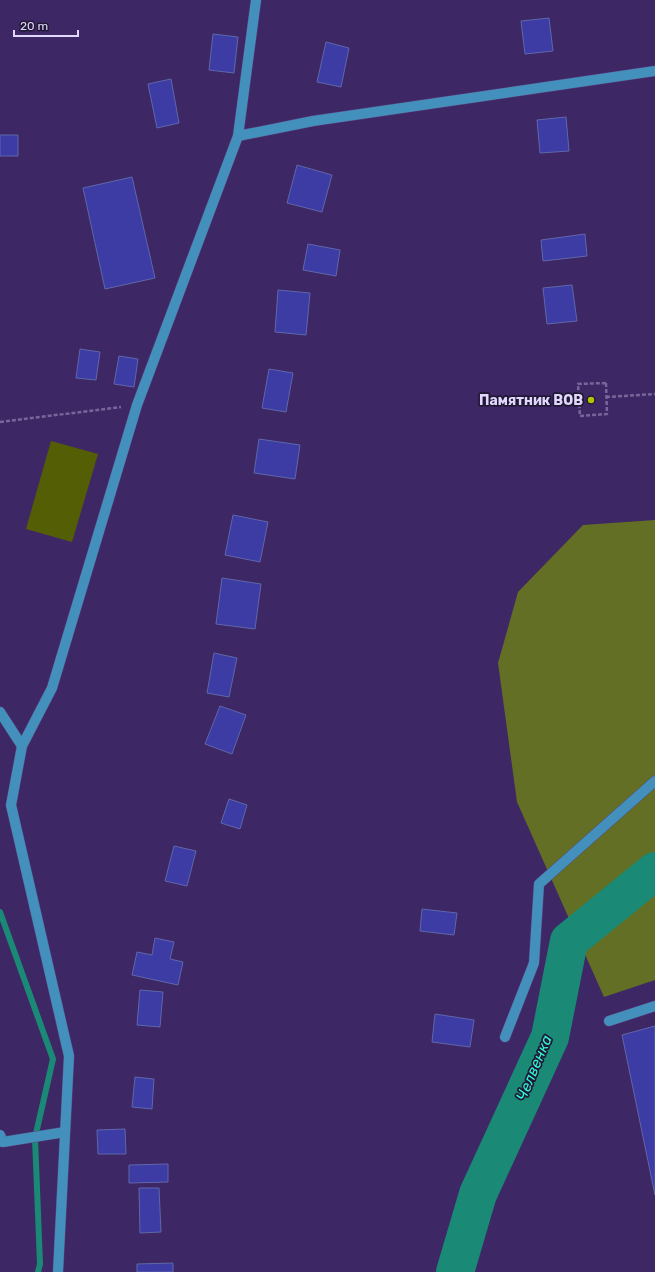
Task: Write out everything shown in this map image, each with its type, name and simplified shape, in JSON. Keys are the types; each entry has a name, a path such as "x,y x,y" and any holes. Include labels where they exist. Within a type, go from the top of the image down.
{"street":[{"path":"58,1272 69,1056 11,805 22,746 52,688 137,405 238,136 256,0"},
{"path":"238,136 314,121 655,71"},
{"path":"0,712 22,746"},
{"path":"505,1037 534,962 539,884 655,781"},
{"path":"609,1021 655,1006"},
{"path":"0,1135 3,1142 65,1132"}],"path":[{"path":"606,383 606,397 607,414 580,416 578,384 606,383"},
{"path":"606,397 655,394"},
{"path":"0,422 137,405"}],"green space":[{"path":"51,441 98,454 72,542 26,529"},
{"path":"655,520 655,980 604,997 517,802 498,663 518,592 583,525"}],"building":[{"path":"549,18 553,51 525,54 521,21"},
{"path":"213,34 238,37 234,73 209,70"},
{"path":"326,42 349,48 341,87 317,82"},
{"path":"171,79 179,123 157,128 148,84"},
{"path":"566,117 569,151 540,153 537,120"},
{"path":"0,135 18,135 18,156 0,156"},
{"path":"297,165 332,175 322,212 287,203"},
{"path":"132,177 155,278 105,289 83,188"},
{"path":"585,234 587,256 543,261 541,240"},
{"path":"308,244 340,250 336,276 303,270"},
{"path":"572,285 577,321 547,324 543,288"},
{"path":"278,290 310,293 306,335 275,332"},
{"path":"80,349 100,352 96,380 76,378"},
{"path":"119,356 138,359 134,387 114,384"},
{"path":"269,369 293,373 286,412 262,408"},
{"path":"259,439 300,445 295,479 254,473"},
{"path":"233,515 268,522 260,562 225,555"},
{"path":"222,578 261,584 255,629 216,624"},
{"path":"214,653 237,658 229,697 207,693"},
{"path":"220,706 246,715 232,754 205,744"},
{"path":"229,799 247,805 240,829 221,823"},
{"path":"174,846 196,851 187,886 165,881"},
{"path":"422,909 457,913 454,935 420,931"},
{"path":"155,938 174,942 170,959 183,962 178,985 132,975 137,952 152,955"},
{"path":"140,990 163,992 160,1027 137,1025"},
{"path":"435,1014 474,1020 470,1047 432,1042"},
{"path":"655,1026 655,1195 622,1035"},
{"path":"135,1077 154,1079 152,1109 132,1107"},
{"path":"125,1129 126,1154 98,1154 97,1130"},
{"path":"168,1164 168,1182 129,1183 129,1165"},
{"path":"139,1188 159,1188 161,1232 140,1233"},
{"path":"173,1263 173,1272 137,1272 137,1264"}],"waterway":[{"name":"Челвенка","path":"455,1272 478,1194 550,1037 569,941 655,871"},
{"path":"0,912 53,1059 35,1138 40,1264 38,1272"}],"place":[{"name":"Памятник ВОВ","path":"591,400"}]}
